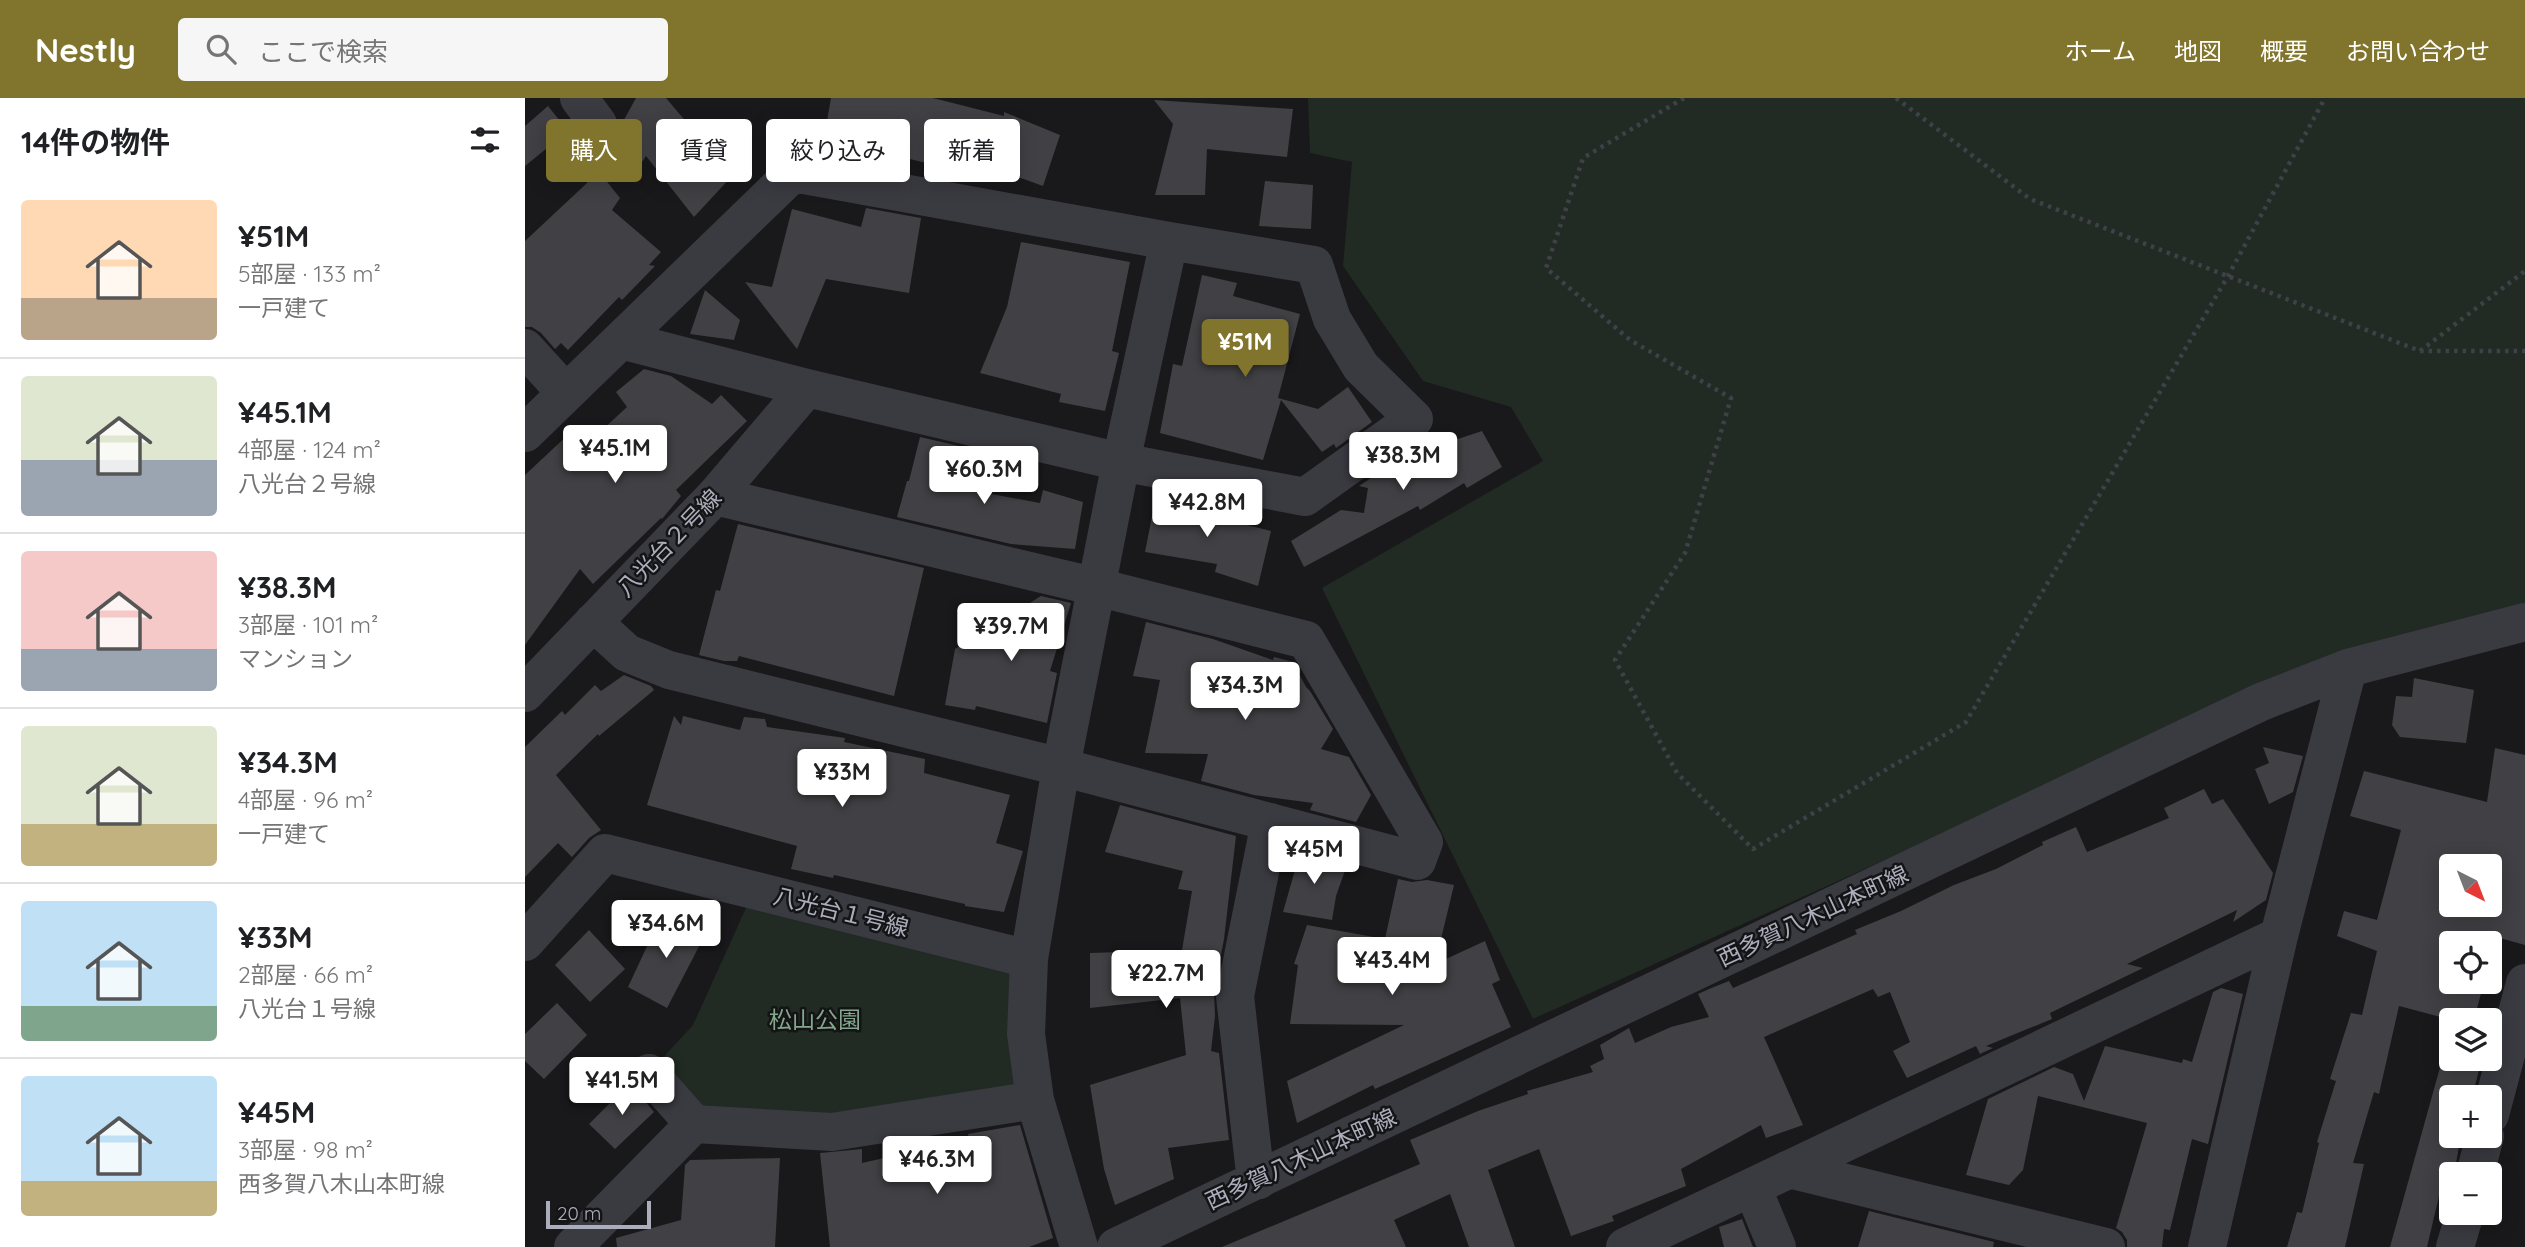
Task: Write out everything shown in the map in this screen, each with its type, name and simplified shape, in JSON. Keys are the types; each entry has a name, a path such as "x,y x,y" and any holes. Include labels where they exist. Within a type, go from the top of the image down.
{"street":[{"path":"525,433 793,173 1314,265 1332,319 1361,367 1414,419 1305,497 1121,462 807,388 621,340"},
{"path":"1079,1247 1035,1100 1026,1034 1029,959 1061,767 1121,462 1169,241"},
{"path":"525,348 565,393"},
{"name":"八光台２号線","path":"525,693 715,496 807,388"},
{"path":"593,622 627,653 669,670 1061,767 1417,861 1424,842 1306,640 715,496"},
{"name":"西多賀八木山本町線","path":"1116,1247 2261,702 2348,668 2525,622"},
{"path":"2207,1247 2279,936 2348,668"},
{"path":"1259,1180 1254,1164 1235,996 1270,822"},
{"name":"八光台１号線","path":"525,942 605,853 1029,959"},
{"path":"1625,1247 2279,936"},
{"path":"2498,1085 2525,983"},
{"path":"649,1073 694,1124 832,1132 1035,1100"},
{"path":"573,1247 694,1124"},
{"path":"1789,1169 2106,1247"},
{"path":"1752,1187 1777,1247"},
{"path":"2455,1247 2461,1225"}],"path":[{"path":"1683,98 1583,158 1546,268 1630,341 1731,398 1685,553 1615,660 1677,773 1753,849 1966,722 2228,276 2325,98"},
{"path":"1896,98 2030,199 2420,351 2525,351"},
{"path":"2420,351 2525,271"}],"green space":[{"path":"1308,98 2525,98 2525,612 2322,662 1533,1019 1322,588 1543,461 1511,407 1423,381 1343,266 1352,162 1310,153"},
{"name":"松山公園","path":"751,897 1021,965 1025,1089 835,1125 701,1117 656,1065 693,1025"}],"building":[{"path":"636,98 666,98 684,119 656,119 656,169 646,156 642,162 642,119 624,119"},
{"path":"831,98 933,98 1004,116 1004,112 1060,135 1043,186 1020,178 1020,119 924,119 924,162 910,159 910,119 827,119"},
{"path":"1154,100 1293,109 1287,157 1207,149 1205,195 1155,195 1173,124"},
{"path":"548,106 558,119 546,119 546,149 525,166 525,126"},
{"path":"1265,181 1313,185 1311,229 1259,226"},
{"path":"607,182 620,198 612,210 661,252 649,265 655,266 622,300 619,297 568,350 561,343 555,349 541,333 532,327 525,327 525,241 587,183"},
{"path":"666,182 726,182 694,217"},
{"path":"866,208 921,218 909,293 826,279 797,349 745,282 772,287 792,209 861,227"},
{"path":"1021,242 1130,262 1112,351 1119,353 1105,411 1059,402 1061,394 980,373 1007,307"},
{"path":"1202,275 1237,283 1233,296 1300,314 1278,398 1318,409 1348,387 1372,422 1336,448 1334,444 1322,452 1281,400 1263,460 1160,433 1173,364 1182,366"},
{"path":"705,290 740,320 734,340 690,334"},
{"path":"644,369 671,376 712,404 721,395 747,421 676,490 681,496 662,519 593,584 580,569 525,645 525,475 572,431 587,444 627,407 616,392"},
{"path":"1482,431 1502,467 1467,488 1464,483 1420,510 1418,506 1304,567 1291,541 1341,510 1364,513 1368,488 1359,486 1429,439 1434,447"},
{"path":"920,437 959,446 949,486 1040,503 1043,490 1083,502 1075,549 1011,544 897,517"},
{"path":"1157,491 1198,499 1195,512 1271,531 1258,586 1215,572 1217,564 1145,552"},
{"path":"738,524 924,568 894,696 739,656 737,661 724,661 699,655 716,590 720,591"},
{"path":"1041,596 1071,603 1050,671 1057,673 1047,723 976,706 975,710 945,705 955,649"},
{"path":"1146,622 1213,639 1273,660 1274,657 1293,662 1333,729 1321,749 1349,757 1371,795 1356,822 1310,810 1313,803 1254,795 1201,781 1208,754 1145,753 1160,680 1133,676"},
{"path":"624,675 651,686 654,690 599,736 598,734 556,775 601,830 589,838 572,857 558,843 525,877 525,747 562,711 565,715 595,685 601,691"},
{"path":"2414,678 2474,690 2466,743 2400,737 2392,725 2396,696 2412,697"},
{"path":"674,716 681,725 683,716 740,730 744,717 765,719 767,727 845,738 844,742 925,759 924,773 1010,795 996,843 1023,851 1004,912 965,906 834,875 833,878 791,869 797,846 647,805"},
{"path":"2263,747 2303,756 2293,792 2269,804 2255,769 2269,763"},
{"path":"2495,748 2525,755 2525,945 2502,939 2502,931 2439,931 2439,994 2481,994 2477,1008 2439,1008 2439,1017 2399,1006 2379,1094 2374,1092 2353,1163 2364,1164 2345,1247 2287,1247 2297,1212 2302,1213 2319,1143 2317,1142 2336,1081 2330,1079 2351,1013 2362,1015 2377,951 2337,936 2344,911 2377,920 2401,830 2350,816 2364,771 2487,802"},
{"path":"2204,789 2212,804 2223,799 2273,873 2266,900 2233,922 2237,910 2127,964 2143,968 2050,1013 2052,1019 1986,1046 1993,1048 1980,1054 1976,1046 1907,1078 1893,1051 1910,1042 1890,992 1878,997 1873,989 1764,1037 1803,1125 1766,1138 1761,1125 1681,1169 1686,1186 1612,1216 1614,1221 1571,1236 1539,1149 1488,1170 1515,1247 1469,1247 1450,1194 1394,1220 1406,1247 1222,1247 1420,1164 1410,1140 1478,1111 1528,1094 1527,1091 1593,1072 1590,1066 1604,1059 1600,1045 1629,1028 1635,1043 1671,1027 1709,1017 1698,994 1729,981 1733,988 1857,934 1855,930 1996,869 2043,845 2042,842 2076,827 2087,852 2169,818 2164,808"},
{"path":"1120,805 1236,836 1224,939 1214,992 1215,1016 1211,1051 1219,1053 1229,1140 1168,1148 1174,1179 1115,1205 1104,1169 1090,1085 1186,1055 1180,998 1090,1008 1090,953 1182,950 1192,891 1178,889 1183,871 1105,852"},
{"path":"1295,851 1347,865 1336,896 1332,920 1283,912 1295,870 1288,868"},
{"path":"1398,879 1454,885 1435,964 1485,941 1500,980 1492,984 1511,1027 1375,1089 1373,1085 1297,1123 1287,1081 1404,1025 1290,1024 1298,965 1294,964 1307,925 1385,939"},
{"path":"663,912 706,933 667,1008 628,987"},
{"path":"589,930 625,969 590,1002 555,965"},
{"path":"2221,988 2243,994 2208,1144 2192,1139 2170,1230 2164,1229 2162,1247 2127,1247 2127,1240 2116,1228 2147,1123 2038,1096 2023,1170 2009,1185 1966,1175 1988,1099 2054,1067 2073,1074 2084,1101 2105,1046 2182,1063 2183,1059 2192,1062 2213,992"},
{"path":"557,1003 587,1035 544,1079 525,1061 525,1034"},
{"path":"2439,1071 2479,1071 2475,1085 2439,1085 2439,1148 2459,1148 2456,1162 2439,1162 2439,1196 2427,1247 2390,1247"},
{"path":"630,1083 654,1112 615,1149 589,1124"},
{"path":"1020,1125 1053,1238 1029,1247 830,1247 820,1153 862,1149 862,1163 969,1139 968,1134"},
{"path":"780,1158 775,1247 617,1247 616,1238 681,1220 685,1165 690,1160"},
{"path":"1869,1211 1994,1242 1993,1247 1858,1247"},
{"path":"1742,1219 1753,1247 1724,1247 1719,1227"}]}
